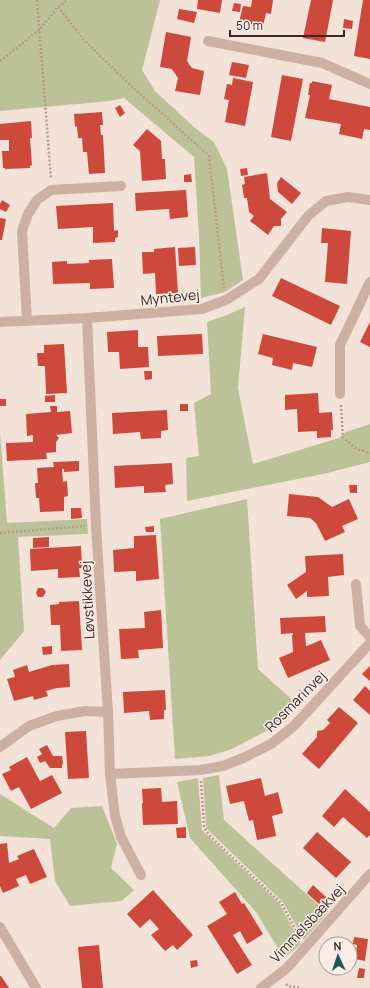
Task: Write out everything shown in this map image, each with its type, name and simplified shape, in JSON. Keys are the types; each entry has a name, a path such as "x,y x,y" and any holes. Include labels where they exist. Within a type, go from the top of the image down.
{"street":[{"path":"208,41 322,63 370,84"},
{"path":"27,320 22,231 28,214 37,200 51,190 121,186"},
{"name":"Myntevej","path":"0,322 87,318 202,309 226,300 259,280 308,216 326,202 348,197 370,200"},
{"path":"340,394 340,345 370,282"},
{"name":"Løvstikkevej","path":"87,318 96,526 108,712 110,774 115,816 121,837 141,875"},
{"path":"356,584 360,626 370,637"},
{"name":"Rosmarinvej","path":"110,774 200,770 223,766 271,744 294,726 370,643"},
{"path":"0,747 29,726 57,716 85,711 108,712"},
{"name":"Vimmelsbækvej","path":"261,988 287,968 370,874"},
{"path":"0,927 36,988"}],"path":[{"path":"37,0 51,190"},
{"path":"0,61 39,30 58,7 68,0"},
{"path":"58,7 83,40 209,156 226,300"},
{"path":"340,394 343,438 357,449 370,453"},
{"path":"0,533 96,526"},
{"path":"200,770 204,827 209,835 282,904 306,947"}],"green space":[{"path":"0,0 160,0 142,70 155,91 195,128 214,142 227,169 243,280 225,292 201,298 194,157 124,98 110,101 0,111"},
{"path":"245,307 238,388 253,464 339,438 346,432 370,424 370,462 323,474 187,501 186,458 199,456 194,403 211,394 207,322"},
{"path":"0,432 7,523 87,519 88,534 18,537 24,631 0,660"},
{"path":"247,499 258,669 297,704 270,729 232,749 210,756 175,759 160,519"},
{"path":"219,775 224,820 328,912 304,940 283,902 206,827 203,778"},
{"path":"198,778 202,830 280,904 301,944 284,958 256,912 190,838 177,782"},
{"path":"0,794 54,828 71,808 102,806 117,844 111,868 134,890 122,901 70,906 55,881 50,839 0,836"}],"building":[{"path":"198,0 222,0 220,13 197,9"},
{"path":"252,0 273,0 271,14 266,13 263,26 239,22 243,6 251,7"},
{"path":"311,0 333,0 325,42 303,38"},
{"path":"363,0 370,0 370,59 354,56"},
{"path":"234,3 241,4 240,12 232,11"},
{"path":"179,9 197,12 194,23 177,19"},
{"path":"344,19 353,21 352,29 343,28"},
{"path":"166,32 191,37 187,61 192,68 204,71 200,95 175,91 178,78 172,69 160,67"},
{"path":"232,62 249,65 246,78 229,75"},
{"path":"282,75 303,79 291,141 271,137"},
{"path":"233,78 253,82 245,126 225,122 229,100 224,99 227,84 232,85"},
{"path":"312,81 332,85 329,99 370,107 370,130 364,129 362,139 339,134 341,124 305,118 310,95 308,95 310,83 312,83"},
{"path":"120,105 125,113 120,117 115,108"},
{"path":"102,112 103,125 100,125 101,135 103,135 105,173 89,174 87,152 83,152 82,138 78,138 74,114"},
{"path":"31,121 32,138 30,138 32,165 30,168 3,168 2,151 9,151 9,140 0,140 0,124"},
{"path":"147,129 161,141 162,159 165,159 166,179 142,181 140,151 133,145"},
{"path":"247,168 248,175 241,176 240,169"},
{"path":"267,173 270,199 287,212 281,219 281,226 274,226 268,235 250,221 254,216 249,212 247,198 244,198 242,185 245,184 244,177"},
{"path":"191,174 192,182 184,182 184,175"},
{"path":"281,177 301,193 292,204 278,192 277,183"},
{"path":"186,190 188,217 170,219 169,209 136,211 135,193"},
{"path":"2,200 10,205 6,212 0,209"},
{"path":"113,203 114,231 118,230 118,237 115,238 115,242 93,243 93,227 58,229 56,206"},
{"path":"0,218 6,219 2,240 0,240"},
{"path":"322,228 351,231 347,284 325,282 328,243 321,243"},
{"path":"175,247 178,293 156,294 155,273 143,274 142,252 154,252 154,249"},
{"path":"195,247 196,265 179,266 178,248"},
{"path":"112,259 114,288 90,289 90,283 53,284 52,262 67,261 67,264 89,263 89,260"},
{"path":"281,278 340,306 331,325 272,296"},
{"path":"370,322 370,347 360,342"},
{"path":"138,330 138,347 148,347 149,367 120,369 119,352 108,352 107,332"},
{"path":"202,334 203,354 158,356 157,336"},
{"path":"263,334 317,347 312,367 293,363 292,370 272,365 273,358 258,354"},
{"path":"64,344 67,393 46,394 45,366 38,366 37,353 44,353 44,345"},
{"path":"144,371 152,371 152,379 145,380"},
{"path":"318,393 319,413 332,412 333,430 331,430 331,437 317,438 317,431 298,432 297,409 285,410 285,395"},
{"path":"55,395 55,402 45,402 45,396"},
{"path":"0,399 6,399 6,406 0,406"},
{"path":"180,404 188,404 188,411 180,411"},
{"path":"50,406 57,406 57,412 70,411 72,433 56,435 59,438 56,442 56,452 46,453 47,459 7,461 6,443 33,442 33,435 27,436 26,414 51,412"},
{"path":"167,410 168,430 161,431 161,438 141,439 140,432 113,434 112,413"},
{"path":"79,461 79,471 64,472 64,469 62,469 63,482 67,481 68,496 64,497 64,511 40,512 39,498 36,498 35,483 38,483 37,468 54,467 53,462"},
{"path":"172,463 173,484 165,485 166,492 144,493 144,486 115,488 114,466"},
{"path":"349,485 357,485 357,493 350,493"},
{"path":"289,494 318,497 332,507 349,499 358,519 342,526 345,532 325,541 316,523 310,518 287,516"},
{"path":"71,508 81,508 82,518 71,519"},
{"path":"154,526 154,532 146,532 145,527"},
{"path":"156,535 159,579 136,581 136,571 114,572 113,550 134,548 134,536"},
{"path":"49,537 49,547 33,548 33,538"},
{"path":"81,546 82,568 79,568 80,577 58,578 58,569 31,571 30,549"},
{"path":"343,554 344,575 328,577 329,596 307,597 307,591 296,599 287,585 306,572 305,556"},
{"path":"38,588 43,588 46,592 43,597 38,597 36,593"},
{"path":"79,601 82,650 61,651 60,625 51,625 50,605 59,604 59,602"},
{"path":"161,610 163,648 138,650 139,658 121,659 119,629 145,628 144,612"},
{"path":"325,616 326,632 305,633 306,646 321,640 330,660 288,678 279,658 293,652 293,633 281,634 280,618"},
{"path":"52,646 52,654 43,655 42,647"},
{"path":"69,664 70,687 46,691 48,696 34,700 33,696 14,701 7,679 15,677 13,670 27,665 29,672 52,665"},
{"path":"370,666 370,681 362,674"},
{"path":"365,686 370,691 370,715 353,700"},
{"path":"165,690 166,710 164,710 164,719 150,720 149,711 124,713 123,692"},
{"path":"339,707 358,723 319,769 302,754 317,737 317,731 323,730 330,723 327,720"},
{"path":"86,731 89,778 68,779 65,732"},
{"path":"47,745 53,756 62,756 62,768 50,768 45,761 40,763 37,757 42,754 39,749"},
{"path":"27,757 40,781 52,775 62,793 31,809 19,787 11,791 2,774 11,770 9,767"},
{"path":"261,778 265,796 278,792 283,813 272,816 276,836 257,840 253,820 249,821 244,801 230,804 226,786"},
{"path":"161,788 162,802 177,801 178,824 143,825 142,789"},
{"path":"345,789 370,812 370,835 367,838 343,817 334,827 322,816"},
{"path":"186,827 186,838 177,838 176,828"},
{"path":"317,832 351,862 336,878 303,848"},
{"path":"7,843 9,863 19,859 17,856 34,849 47,877 30,884 26,875 16,879 19,886 3,893 0,886 0,844"},
{"path":"313,885 326,897 319,904 307,893"},
{"path":"153,890 193,935 177,950 173,945 165,951 151,935 159,929 150,919 140,928 127,914"},
{"path":"235,892 242,904 244,903 263,934 247,944 240,931 233,935 252,965 237,974 207,926 227,914 219,902"},
{"path":"358,938 368,939 365,961 358,960"},
{"path":"99,945 103,988 82,988 78,947"},
{"path":"197,960 198,966 191,968 190,961"},
{"path":"359,968 365,969 364,978 357,978"},
{"path":"1,976 9,988 0,988"}]}
